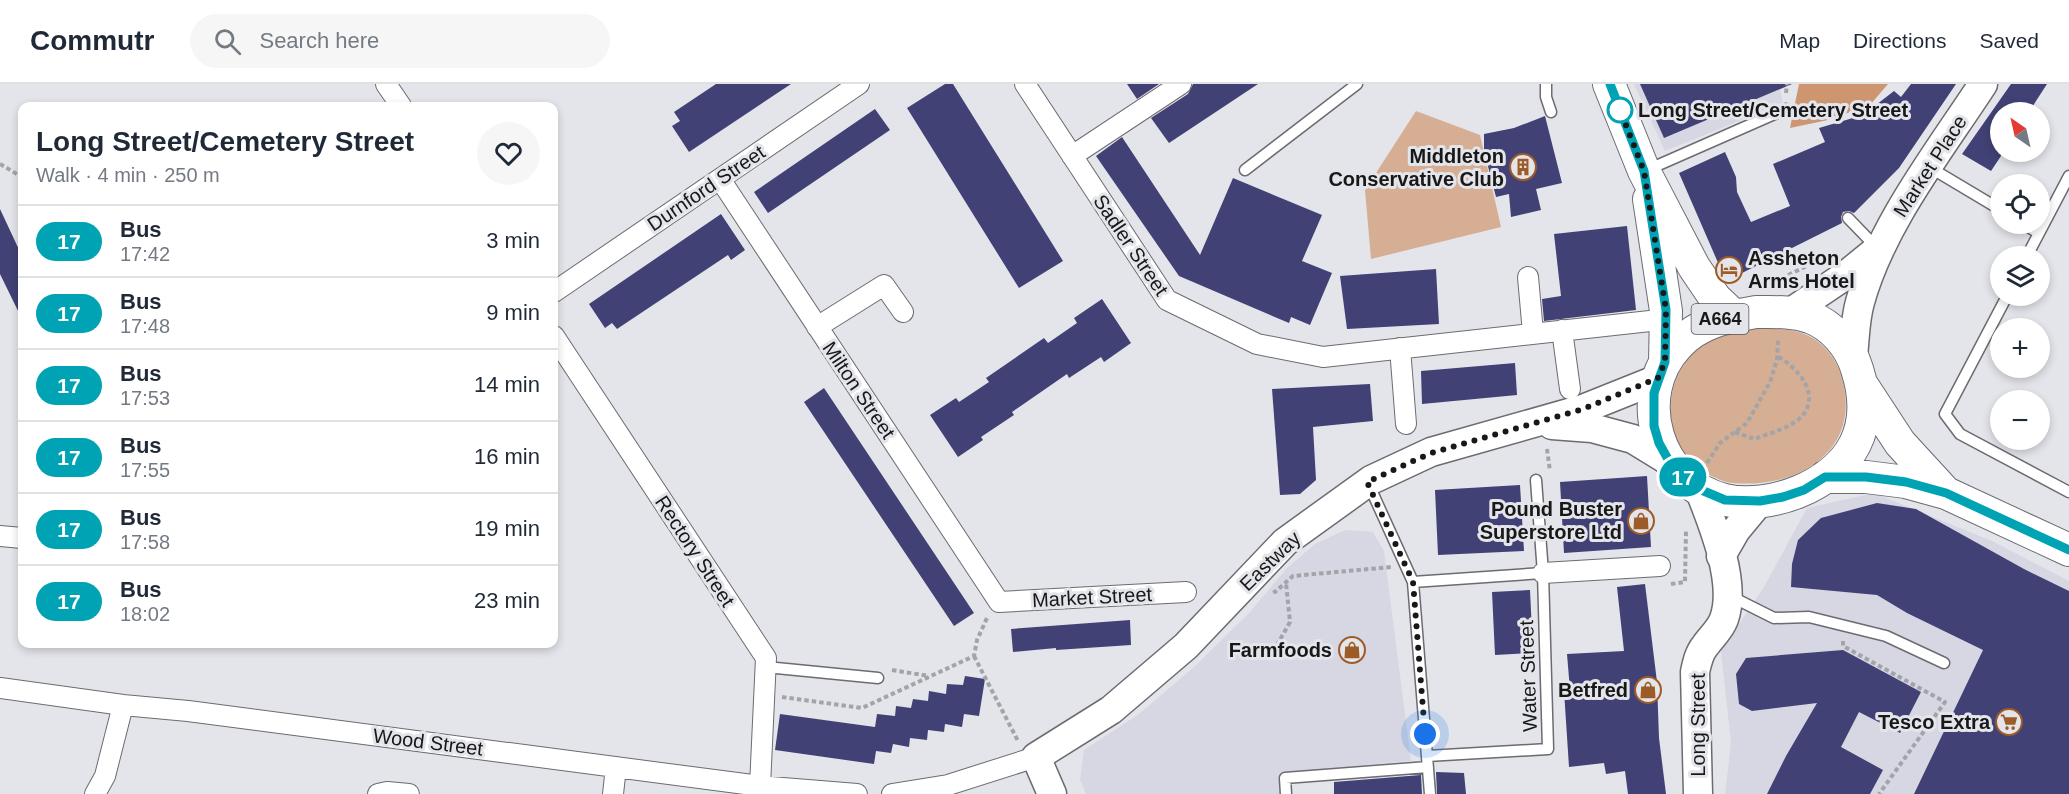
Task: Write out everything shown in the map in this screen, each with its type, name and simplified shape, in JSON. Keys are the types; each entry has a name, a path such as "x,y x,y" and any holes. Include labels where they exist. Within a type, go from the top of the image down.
{"main road":[{"name":"A664","path":"1610,84 1644,171 1702,280 1715,298 1734,316"},
{"name":"A664","path":"1644,171 1666,310 1661,370 1653,407 1654,426 1659,443 1669,461 1684,478 1701,479 1725,500 1760,501 1783,497 1804,490 1825,477 1845,460 1855,444 1861,427 1864,408 1862,385 1853,356 1840,338 1826,326 1810,318 1785,321 1756,312 1712,321 1693,332 1678,345 1661,370"},
{"name":"A664","path":"1862,385 1900,443 1946,493"},
{"name":"A664","path":"1825,477 1896,480 1946,493 2069,550"}],"street":[{"path":"386,84 398,102"},
{"name":"Durnford Street","path":"558,289 859,84"},
{"name":"Sadler Street","path":"1025,84 1167,300 1257,344 1323,357 1650,321"},
{"path":"1072,156 1181,84"},
{"name":"Market Place","path":"1853,356 1859,303 1878,249 1983,84"},
{"name":"Milton Street","path":"720,178 999,602"},
{"name":"Market Place","path":"1785,321 1878,249"},
{"path":"1528,277 1533,333"},
{"path":"817,327 884,285 903,312"},
{"path":"1562,330 1570,389"},
{"name":"Rectory Street","path":"558,342 766,658 760,786"},
{"path":"1400,348 1406,424"},
{"name":"Eastway","path":"1542,431 1661,370"},
{"name":"Eastway","path":"1031,758 1111,711 1186,646 1285,542 1367,482 1431,453 1542,431 1592,428 1633,439 1669,461"},
{"name":"Long Street","path":"1698,794 1695,672 1699,655 1723,620 1728,595 1721,556 1701,479"},
{"path":"1721,556 1736,530 1760,501"},
{"path":"0,536 18,538"},
{"path":"1543,573 1660,566"},
{"name":"Market Street","path":"999,602 1186,592"},
{"name":"Wood Street","path":"0,688 760,786 857,794"},
{"path":"95,794 105,776 123,705"},
{"path":"892,794 948,785 1031,758 1052,794"},
{"path":"613,794 616,767"},
{"path":"378,794 387,792 409,794"}],"lane":[{"path":"1245,170 1357,84"},
{"path":"1546,84 1546,97 1551,112"},
{"path":"1644,171 1786,109"},
{"path":"1929,166 1990,203"},
{"path":"2050,212 2069,176"},
{"path":"1848,218 1878,249"},
{"path":"2002,306 1945,414 1960,434 2069,492"},
{"name":"Water Street","path":"1428,761 1548,749 1543,573 1536,480"},
{"path":"1367,482 1413,582 1430,794"},
{"path":"1413,582 1543,573"},
{"path":"1728,595 1774,618 1809,617 1886,636 1944,663"},
{"path":"766,667 878,678"},
{"path":"1287,794 1285,778 1428,761"}],"path":[{"path":"0,164 18,175"},
{"path":"1786,277 1825,256"},
{"path":"1701,479 1720,443 1747,423 1770,382 1785,321"},
{"path":"1735,432 1754,439 1796,421 1807,411 1809,393 1800,374 1791,364 1777,356"},
{"path":"1536,480 1551,477 1542,431"},
{"path":"1669,584 1685,582 1686,528"},
{"path":"1273,652 1290,622 1286,583 1293,576 1396,567 1404,563"},
{"path":"1842,625 1843,646 1945,702 1879,794"},
{"path":"974,656 1018,740 1031,758"},
{"path":"878,678 883,669 930,676"}],"shaded area":[{"path":"1634,84 1779,84 1783,103 1665,151"},
{"path":"1799,84 1888,84 1870,105 1828,120 1790,128"},
{"path":"1416,111 1480,135 1501,227 1371,259 1365,190"},
{"path":"1757,328 1797,331 1809,336 1826,350 1835,361 1841,375 1846,401 1843,424 1835,443 1821,459 1803,471 1781,479 1758,483 1729,482 1699,469 1686,456 1677,441 1672,424 1673,388 1680,371 1691,356 1705,344 1721,337"},
{"path":"1874,493 1992,541 2069,581 2069,794 1725,794 1731,743 1721,651 1764,587 1807,508"},
{"path":"1345,530 1373,532 1384,551 1411,761 1281,773 1280,794 1086,794 1080,780 1084,750 1139,714 1194,667 1250,612 1286,569 1315,544"}],"building":[{"path":"716,84 791,84 689,152 672,126 680,121 674,112"},
{"path":"945,84 953,84 1063,261 1019,288 907,108"},
{"path":"1127,84 1159,84 1137,99"},
{"path":"1193,84 1258,84 1169,143 1151,118 1188,94"},
{"path":"1640,84 1792,84 1664,138"},
{"path":"1911,84 1956,84 1899,168 1854,213 1843,212 1842,223 1726,281 1679,173 1725,152 1736,177 1737,192 1751,222 1790,206 1773,164 1825,142 1819,128 1863,115 1894,91 1901,97"},
{"path":"2011,84 2047,84 2035,102 1998,102"},
{"path":"875,109 890,130 768,213 754,192"},
{"path":"1990,114 1990,162 1997,162 1991,171 1962,154"},
{"name":"Middleton Conservative Club","path":"1545,116 1562,183 1536,189 1541,210 1511,217 1509,194 1496,197 1484,151 1484,134 1514,128"},
{"path":"1122,137 1200,255 1233,178 1322,215 1302,261 1332,273 1310,325 1291,317 1289,323 1179,276 1096,156"},
{"path":"0,209 18,247 18,311 0,274"},
{"path":"721,214 745,250 731,260 728,255 617,329 612,323 605,328 589,304"},
{"path":"1627,226 1636,310 1544,321 1542,299 1561,296 1554,234"},
{"path":"1436,269 1439,324 1347,329 1340,276"},
{"path":"1102,299 1131,343 1104,362 1101,357 1069,378 1067,374 1012,412 1014,415 981,437 983,440 958,457 930,415 956,398 959,402 989,382 986,378 1044,338 1048,343 1077,323 1074,318"},
{"path":"1515,363 1517,395 1422,404 1421,371"},
{"path":"1370,384 1373,421 1313,427 1316,480 1300,494 1280,495 1272,389"},
{"path":"824,388 974,613 954,626 804,402"},
{"path":"1647,476 1651,547 1564,553 1560,482"},
{"path":"1520,485 1524,551 1438,555 1435,490"},
{"path":"1877,503 1916,509 2024,569 2069,591 2069,794 1914,794 1983,650 1907,613 1877,595 1791,587 1792,564 1798,540 1821,518"},
{"path":"1645,584 1657,682 1659,738 1666,794 1628,794 1625,771 1606,774 1604,763 1569,767 1564,691 1570,690 1567,654 1624,651 1617,587"},
{"path":"1530,590 1533,653 1495,655 1492,592"},
{"path":"1130,620 1131,645 1013,652 1011,629"},
{"path":"1843,650 1921,692 1900,733 1859,712 1841,747 1883,770 1870,794 1767,794 1817,703 1752,711 1739,704 1736,674 1746,658"},
{"path":"965,676 985,679 979,716 964,714 962,727 945,724 944,732 928,730 927,740 910,738 909,747 893,744 891,753 876,751 874,764 775,750 780,714 875,727 877,714 895,716 896,706 911,708 913,699 928,701 929,691 946,694 947,684 963,685"},
{"path":"1436,772 1464,773 1466,794 1437,794"},
{"path":"1421,775 1422,794 1334,794 1334,782"}],"bus line":[{"name":"17","path":"1610,84 1644,171 1666,310 1665,362 1654,393 1654,426 1659,443 1669,461 1684,478 1699,489 1725,500 1760,501 1804,490 1825,477 1866,477 1906,482 1946,493 2069,550"}],"place":[{"name":"Long Street/Cemetery Street","path":"1620,110"},
{"name":"Middleton Conservative Club","path":"1523,167"},
{"name":"Assheton Arms Hotel","path":"1729,270"},
{"name":"Pound Buster Superstore Ltd","path":"1641,521"},
{"name":"Farmfoods","path":"1352,650"},
{"name":"Betfred","path":"1648,690"},
{"name":"Tesco Extra","path":"2009,722"}],"route":[{"path":"1425,734 1413,582 1367,482 1431,453 1583,409 1658,378 1665,362 1666,310 1644,171 1620,110"}]}
